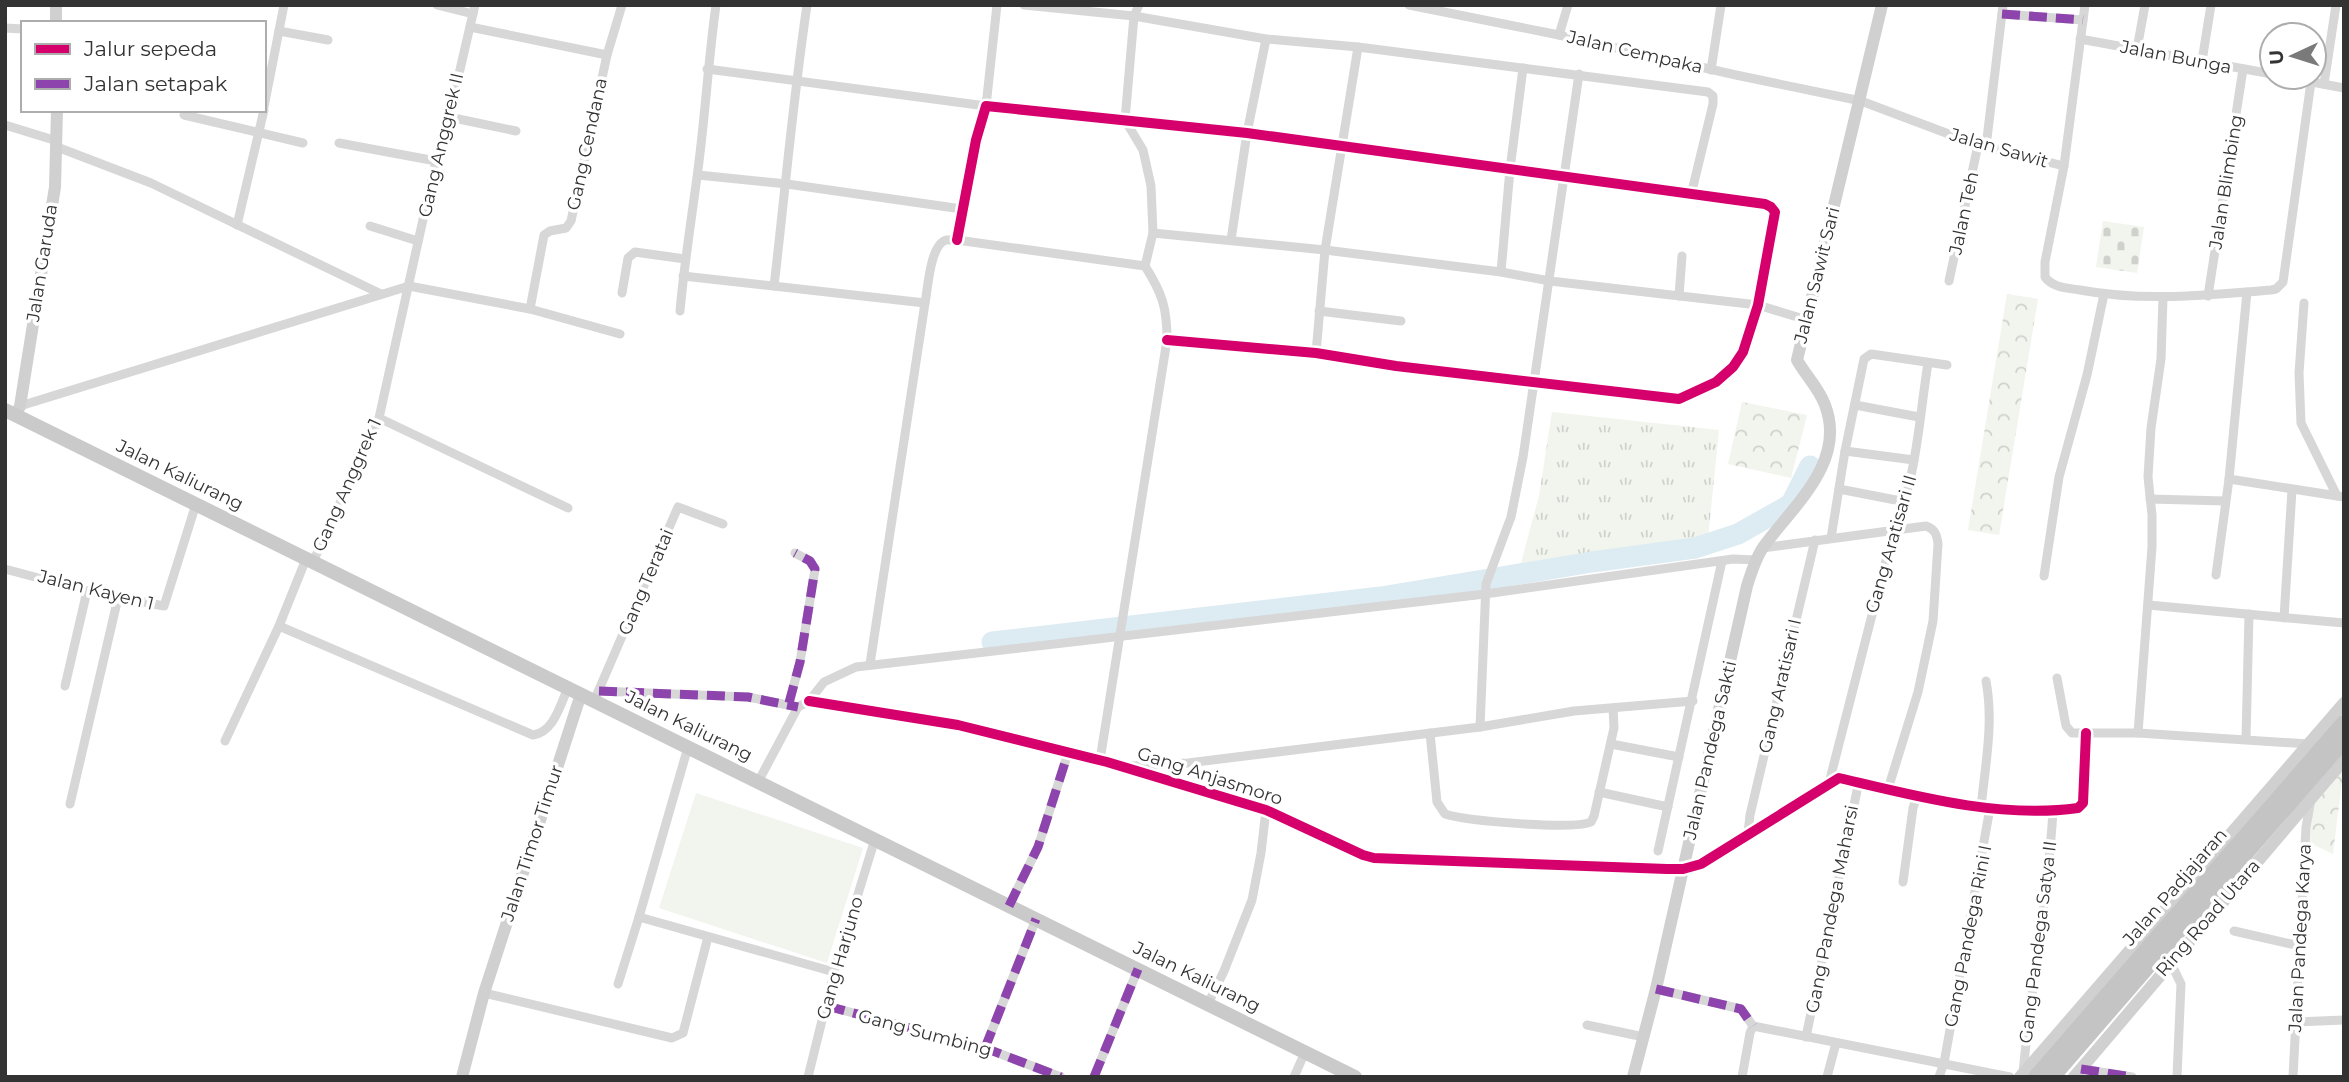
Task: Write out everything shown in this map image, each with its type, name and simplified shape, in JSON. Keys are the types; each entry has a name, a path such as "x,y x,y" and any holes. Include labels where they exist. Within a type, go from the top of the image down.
{"highway":[{"name":"Jalan Padjajaran","path":"2022,1076 2232,841 2344,723"},
{"name":"Jalan Padjajaran","path":"2052,1077 2344,740"}],"main road":[{"name":"Jalan Sawit Sari","path":"1759,554 1815,482 1829,443 1830,425 1821,395 1797,360 1882,5"},
{"name":"Jalan Garuda","path":"14,410 55,187 57,112"},
{"name":"Jalan Kaliurang","path":"14,410 196,504 585,693 758,782 1355,1077"},
{"name":"Jalan Pandega Sakti","path":"1633,1077 1656,989 1747,586 1759,554"},
{"name":"Jalan Timor Timur","path":"462,1077 484,993 585,693"},
{"path":"2232,841 2344,702"},
{"name":"Ring Road Utara","path":"2077,1073 2170,961 2344,761"}],"street":[{"path":"266,99 284,5"},
{"path":"437,5 474,9"},
{"name":"Gang Cendana","path":"530,309 544,235 566,228 570,220 607,55 622,5"},
{"path":"680,311 716,5"},
{"path":"774,286 807,5"},
{"path":"957,240 986,106 997,5"},
{"path":"1024,5 1134,16 1266,39 1358,47 1712,93 1713,104 1691,195"},
{"path":"1100,761 1167,340 1167,314 1163,296 1145,265 1153,233 1152,186 1143,150 1125,120 1134,16 1139,5"},
{"path":"1559,35 1568,5"},
{"path":"1711,70 1721,5"},
{"name":"Jalan Sawit","path":"1861,101 1982,146 2064,166 2085,5"},
{"path":"2137,49 2145,5"},
{"path":"2202,61 2211,5"},
{"path":"2328,58 2336,5"},
{"name":"Jalan Cempaka","path":"1413,6 1861,101"},
{"name":"Gang Anggrek II","path":"409,286 436,161 474,9"},
{"path":"2002,10 2083,20"},
{"name":"Jalan Teh","path":"1949,281 1982,146 2002,10"},
{"path":"470,27 607,55"},
{"path":"279,32 328,40"},
{"path":"1231,240 1247,132 1266,39"},
{"name":"Jalan Bunga","path":"2080,39 2258,72"},
{"path":"1317,353 1325,250 1358,47"},
{"path":"1501,272 1523,68"},
{"path":"707,69 986,106 1247,132 1765,204 1771,206 1775,212 1758,305 1743,352 1733,367 1716,382 1679,399 1395,366 1317,353 1167,340"},
{"name":"Jalan Blimbing","path":"2208,296 2243,69"},
{"path":"1480,727 1485,589 1511,517 1523,457 1579,74"},
{"path":"2064,166 2045,262 2045,277 2052,284 2104,295 2163,298 2276,289 2283,282 2310,91"},
{"path":"237,225 263,112"},
{"path":"184,116 303,144"},
{"path":"449,117 516,131"},
{"path":"5,125 151,183 381,294"},
{"path":"339,144 436,161"},
{"path":"698,175 787,184 962,209"},
{"path":"370,226 418,242"},
{"path":"1153,233 1325,250 1501,272 1550,281 1758,305 1807,320"},
{"path":"870,664 934,252 946,240 957,240 1145,265"},
{"path":"622,293 631,254 635,252 685,259"},
{"path":"1679,296 1682,256"},
{"path":"683,276 925,303"},
{"path":"14,410 409,286 530,309 620,334"},
{"name":"Gang Anggrek 1","path":"225,741 379,418 409,286"},
{"path":"2216,575 2247,292"},
{"path":"2044,576 2059,477 2087,375 2104,295"},
{"path":"2138,733 2152,547 2148,477 2151,429 2161,359 2163,298"},
{"path":"2304,303 2299,373 2301,423 2341,496"},
{"path":"1320,312 1401,321"},
{"path":"1831,538 1861,367 1868,356 1871,354 1947,365"},
{"name":"Gang Aratisari II","path":"1829,783 1894,529 1906,502 1928,363"},
{"path":"1855,405 1919,417"},
{"path":"379,418 568,508"},
{"path":"1845,451 1914,460"},
{"path":"2228,479 2341,496"},
{"path":"1839,489 1906,502"},
{"path":"2284,618 2292,490"},
{"path":"2150,499 2225,501"},
{"name":"Jalan Kayen 1","path":"5,569 118,598 160,606 166,604 196,504"},
{"name":"Gang Teratai","path":"585,693 678,508 723,524"},
{"path":"279,626 533,735 541,734 550,727 585,693 748,697 794,705 809,701 824,682 840,673 870,664 1120,636 1722,561 1815,540 1926,526 1936,533 1938,544 1933,621 1918,692 1888,789"},
{"name":"Gang Aratisari I","path":"1748,833 1815,540"},
{"path":"758,782 794,705 815,569 813,563 795,553"},
{"path":"1658,850 1722,561"},
{"path":"65,686 87,591"},
{"path":"69,804 118,598"},
{"path":"2148,605 2344,623"},
{"path":"2246,739 2249,614"},
{"path":"2057,678 2068,731 2072,733 2138,733 2309,744"},
{"name":"Gang Pandega Rini I","path":"1940,1077 1986,808 1989,698 1986,681"},
{"name":"Gang Anjasmoro","path":"809,701 958,725 1117,765 1266,810 1374,858 1682,869"},
{"path":"1117,765 1188,763 1480,727 1541,716 1693,701"},
{"path":"1430,733 1437,802 1445,814 1577,826 1591,821 1611,744 1613,708"},
{"path":"1682,869 1701,864 1839,778 1986,808 2053,811 2078,808 2083,803 2085,733"},
{"path":"1611,744 1679,757"},
{"path":"618,984 688,747"},
{"path":"1009,906 1038,847 1068,753"},
{"name":"Gang Pandega Maharsi","path":"1806,1037 1859,781"},
{"path":"1599,792 1668,807"},
{"path":"1902,882 1917,796"},
{"name":"Jalan Pandega Karya","path":"2293,1077 2306,827 2311,799"},
{"path":"1208,1004 1252,900 1266,810"},
{"name":"Gang Pandega Satya II","path":"2022,1076 2050,864 2053,811"},
{"name":"Gang Harjuno","path":"808,1077 834,972 875,839"},
{"path":"639,918 834,972"},
{"path":"985,1048 1036,919"},
{"path":"2234,931 2300,946"},
{"path":"484,993 672,1038 678,1037 682,1033 708,937"},
{"path":"2170,961 2181,984 2177,1077"},
{"path":"1094,1077 1138,970"},
{"path":"1656,989 1741,1009 1753,1026 2022,1076"},
{"name":"Gang Sumbing","path":"827,1006 985,1048 1061,1077"},
{"path":"2296,1022 2344,1020"},
{"path":"1587,1024 1644,1037"},
{"path":"1742,1077 1753,1026"},
{"path":"1827,1077 1836,1043"},
{"path":"1294,1077 1305,1052"},
{"path":"2077,1073 2132,1077"}],"green space":[{"path":"2103,221 2144,227 2137,273 2096,267"},
{"path":"2007,294 2038,299 1999,535 1968,530"},
{"path":"1742,402 1807,415 1791,478 1728,464"},
{"path":"1552,412 1719,430 1707,548 1521,563 1539,496"},
{"path":"2344,766 2333,854 2310,843 2311,805"},
{"path":"696,793 863,848 827,963 659,908"}],"waterway":[{"path":"992,642 1381,597 1695,548 1738,534 1791,504 1810,466"}],"marked path":[{"path":"2002,14 2083,20"},
{"path":"789,703 800,662 815,569 810,561 795,553"},
{"path":"599,691 748,697 798,707"},
{"path":"1009,906 1038,847 1068,753"},
{"path":"985,1048 1036,919"},
{"path":"1094,1077 1138,969"},
{"path":"1656,989 1741,1009 1753,1026"},
{"path":"827,1006 985,1048 1061,1077"},
{"path":"2081,1069 2132,1077"}],"cycle path":[{"path":"957,240 976,140 986,106 1247,133 1765,204 1775,212 1758,305 1743,352 1733,367 1716,382 1679,399 1396,366 1316,353 1167,340"},
{"path":"809,701 958,725 1107,762 1266,810 1374,858 1667,869 1683,869 1701,864 1839,778 1927,798 1988,808 2048,811 2078,808 2083,803 2086,733"}]}
